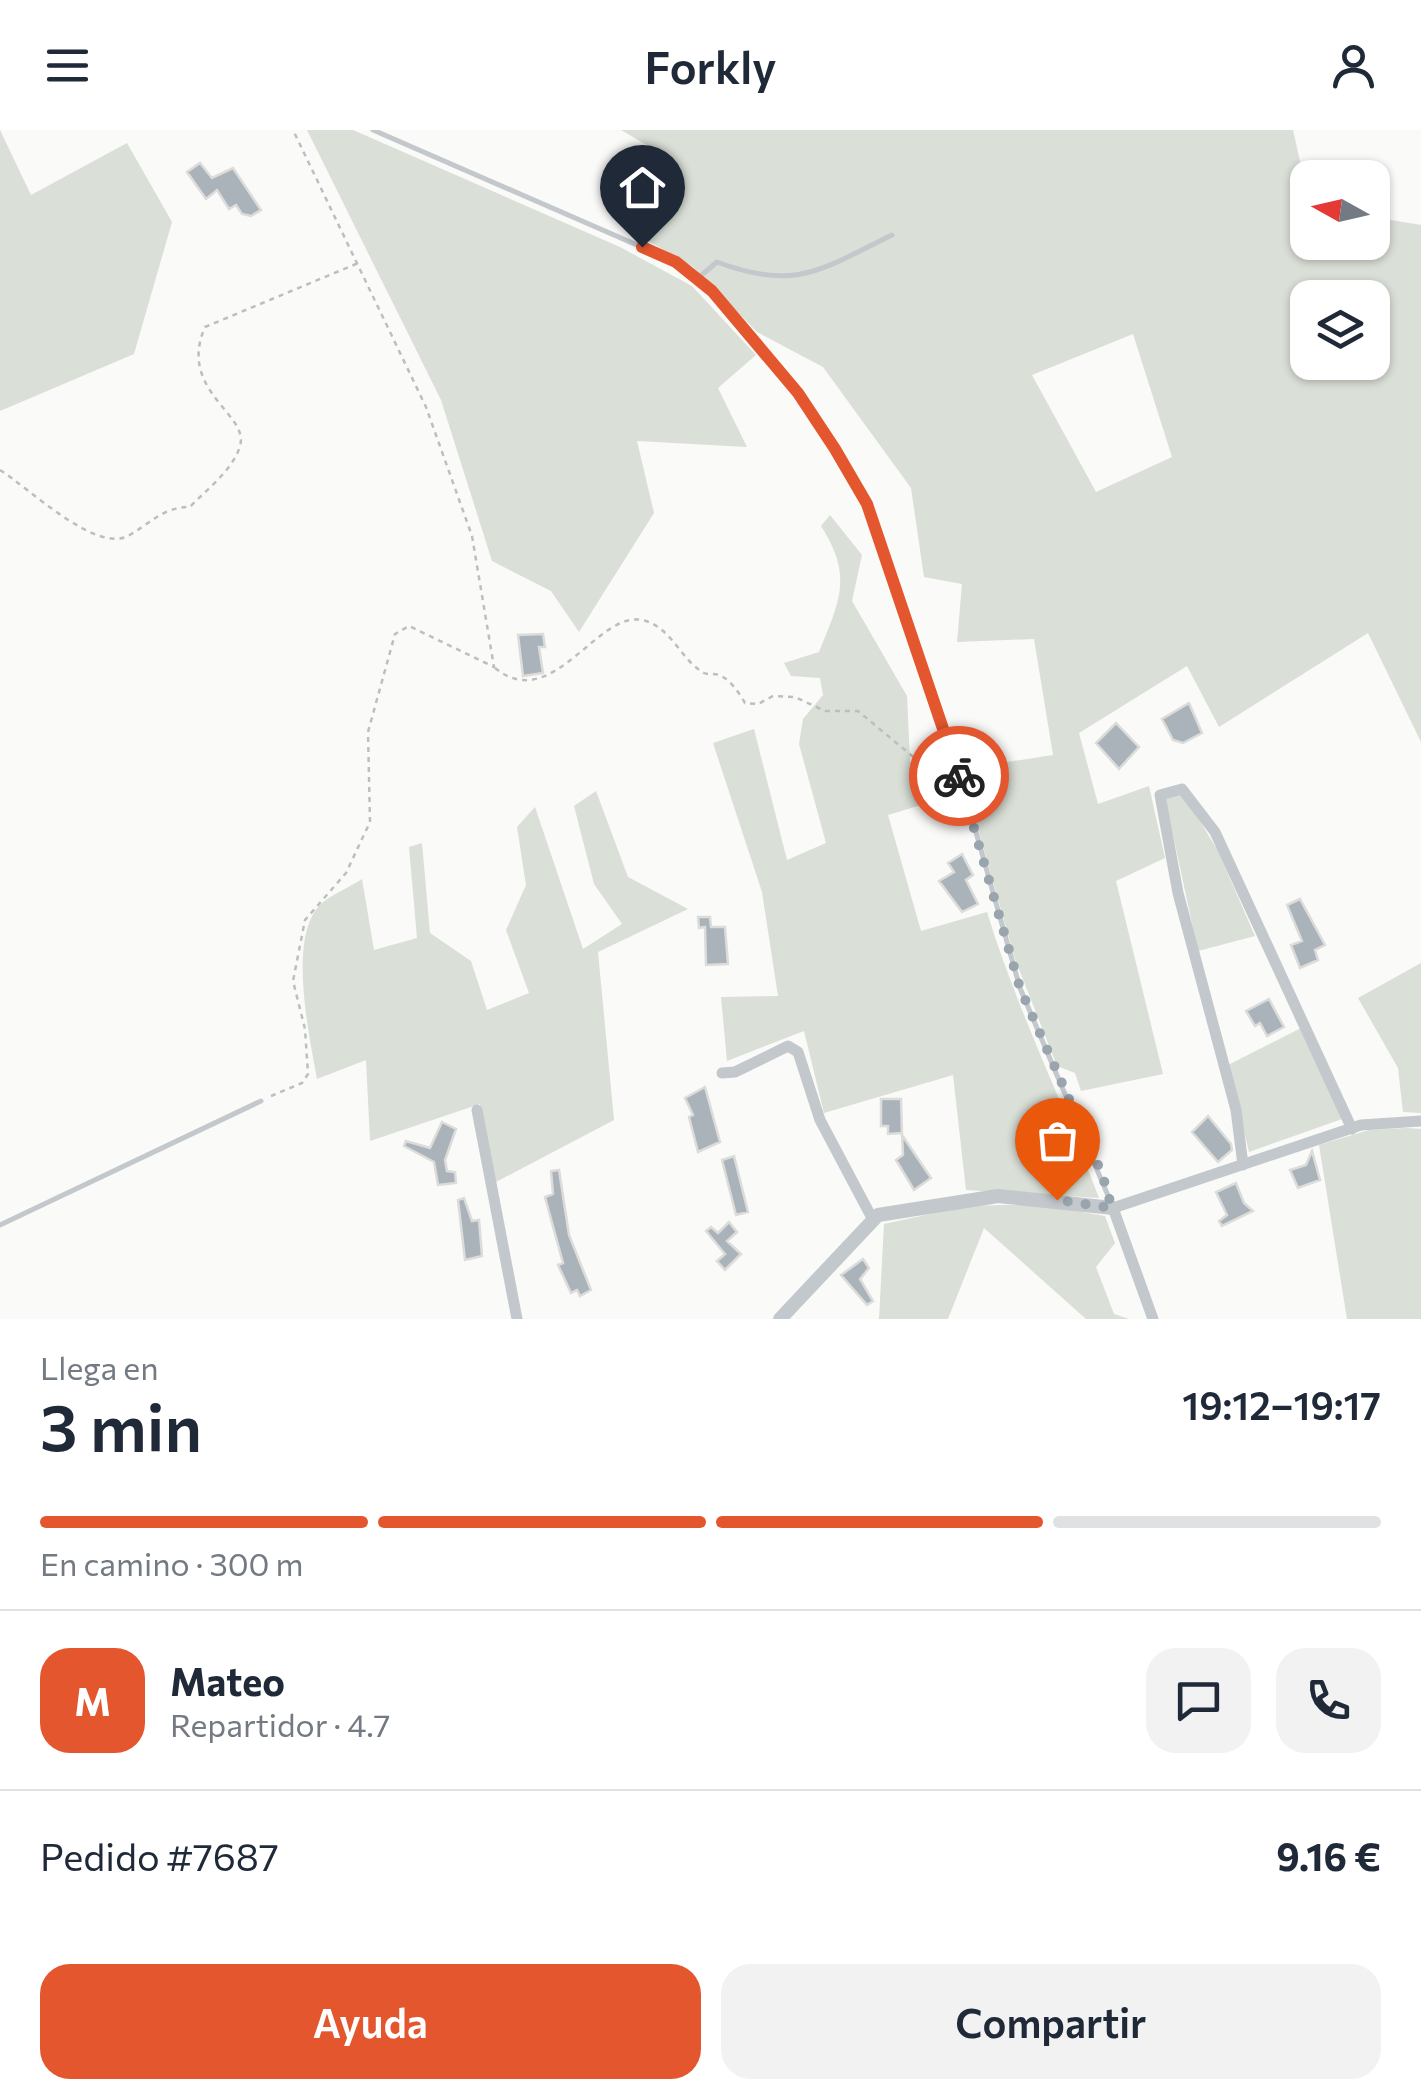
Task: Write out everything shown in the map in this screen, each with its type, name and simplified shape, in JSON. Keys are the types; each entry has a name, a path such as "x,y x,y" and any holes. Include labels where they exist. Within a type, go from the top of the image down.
{"street":[{"path":"1244,1165 1236,1110 1178,892 1160,795 1182,788 1215,832 1352,1129"},
{"path":"722,1073 735,1072 788,1046 798,1052 820,1120 872,1218"},
{"path":"477,1110 518,1319"},
{"path":"780,1319 872,1218 998,1196 1112,1208 1352,1129 1421,1121"},
{"path":"1112,1208 1153,1319"}],"lane":[{"path":"372,130 676,262 697,278 798,393 867,504 952,758 1020,988 1102,1174 1112,1208"},
{"path":"697,278 718,262 768,280 796,276 892,235"},
{"path":"0,1225 261,1101"}],"path":[{"path":"293,130 426,407 458,492 472,536 494,666"},
{"path":"0,470 94,537 124,538 171,507 190,507 227,468 241,445 239,431 199,370 196,350 205,327 357,264"},
{"path":"261,1101 302,1083 308,1074 305,1030 293,981 305,920 346,873 370,822 368,732 394,634 409,626 521,680 555,670 628,620 644,620 664,630 704,673 720,676 745,704 758,704 773,696 795,697 825,711 858,711 923,765 952,758"}],"shaded area":[{"path":"0,130 31,195 127,143 172,222 134,354 0,411"},
{"path":"307,130 353,130 620,247 692,286 756,355 718,388 747,447 637,441 654,513 579,632 551,591 492,561 441,400"},
{"path":"621,130 1293,130 1300,160 1290,160 1290,260 1390,260 1390,220 1421,225 1421,742 1368,633 1219,727 1187,666 1079,733 1098,804 1149,786 1165,858 1116,881 1163,1074 1081,1091 1075,1073 1057,1066 1015,959 961,769 1053,755 1034,639 957,642 962,584 924,577 911,488 823,367 757,332 693,267 626,228 650,147","holes":["1133,334 1172,457 1096,492 1032,375"]},
{"path":"830,515 862,555 852,601 907,696 910,762 949,778 954,795 888,815 921,931 987,912 1012,985 1099,1198 966,1190 953,1075 824,1113 804,1031 727,1061 721,997 778,996 762,892 713,743 754,729 787,860 826,843 799,744 803,719 823,695 820,678 791,676 784,663 819,652 833,617 840,574 821,526"},
{"path":"596,791 628,877 688,909 598,952 614,1120 494,1183 480,1104 370,1141 366,1060 317,1079 303,988 305,938 311,918 322,903 362,879 374,950 417,938 409,847 422,843 430,933 471,961 487,1010 529,993 506,930 526,885 517,827 535,807 583,949 622,924 594,884 574,806"},
{"path":"1183,793 1218,851 1255,936 1198,951 1165,798"},
{"path":"1421,963 1421,1113 1403,1112 1398,1068 1358,998"},
{"path":"1301,1028 1342,1119 1249,1152 1228,1065"},
{"path":"1421,1129 1421,1319 1347,1319 1319,1145 1369,1130"},
{"path":"1037,1204 1105,1216 1115,1243 1096,1267 1114,1314 1129,1319 1086,1319 984,1228 948,1319 879,1319 884,1224 967,1206"}],"building":[{"path":"200,163 212,178 233,168 261,210 251,216 242,214 236,205 229,209 217,190 206,199 187,172"},
{"path":"543,634 545,647 539,647 543,673 523,676 518,635"},
{"path":"1189,703 1202,733 1183,743 1173,740 1162,719"},
{"path":"1116,723 1139,747 1119,769 1096,743"},
{"path":"962,854 973,875 966,880 978,904 962,912 939,881 954,872 948,863"},
{"path":"1300,899 1325,945 1315,950 1318,960 1300,968 1291,945 1302,941 1287,905"},
{"path":"698,917 710,917 711,927 725,927 728,964 706,965 705,927 699,928"},
{"path":"1269,999 1284,1027 1267,1036 1260,1023 1255,1026 1246,1011"},
{"path":"705,1087 720,1142 698,1152 689,1117 693,1115 685,1098"},
{"path":"881,1099 901,1099 902,1133 888,1134 888,1126 881,1126"},
{"path":"1208,1116 1231,1144 1232,1150 1218,1162 1192,1132"},
{"path":"442,1122 456,1129 445,1160 447,1171 455,1172 456,1183 438,1185 434,1162 404,1146 406,1141 430,1148"},
{"path":"902,1135 931,1178 914,1190 896,1160 903,1155"},
{"path":"1312,1151 1320,1180 1298,1188 1290,1170 1306,1165"},
{"path":"734,1156 748,1212 736,1215 722,1160"},
{"path":"559,1170 569,1235 591,1290 580,1296 577,1290 571,1293 558,1265 563,1263 545,1197 553,1194 551,1171"},
{"path":"1236,1183 1244,1203 1253,1211 1222,1226 1219,1221 1227,1215 1216,1192"},
{"path":"464,1198 472,1221 479,1220 482,1256 465,1260 458,1200"},
{"path":"729,1222 737,1232 727,1241 741,1254 725,1270 717,1261 725,1254 706,1231 711,1227 718,1233"},
{"path":"863,1259 869,1268 860,1279 873,1301 867,1305 841,1275"}],"way so far":[{"path":"959,776 1020,988 1102,1174 1112,1208 1057,1200"}],"route":[{"path":"642,247 676,262 712,291 798,393 835,449 867,504 959,776"}]}
